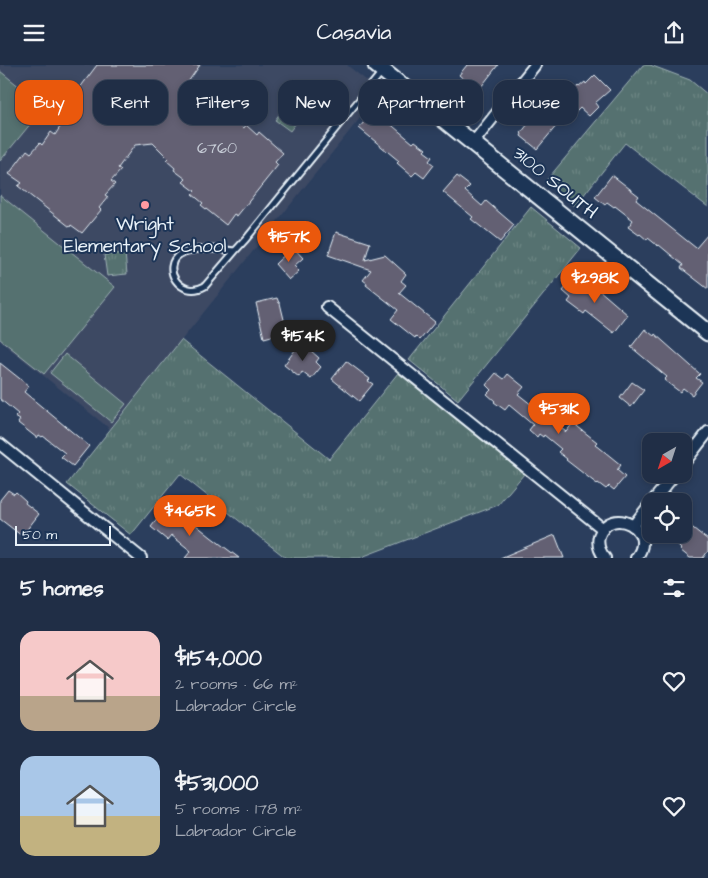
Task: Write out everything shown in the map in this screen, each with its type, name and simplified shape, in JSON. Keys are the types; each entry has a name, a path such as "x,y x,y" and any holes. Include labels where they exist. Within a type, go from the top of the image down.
{"main road":[{"name":"3100 SOUTH","path":"380,68 708,333"}],"street":[{"path":"472,143 535,65"},
{"path":"327,307 603,529"},
{"path":"692,453 708,432"},
{"path":"0,444 141,558"},
{"path":"659,493 668,483"},
{"path":"633,525 642,514"},
{"path":"605,558 598,542 603,529 614,522 622,521 633,525 639,531 642,538 642,545 637,558"}],"lane":[{"path":"235,251 209,249 182,253 173,265 175,281 189,290 200,289 205,286 246,239 380,68"}],"shaded area":[{"name":"Wright Elementary School","path":"0,65 347,65 366,80 359,80 359,119 110,429 0,341"}],"green space":[{"path":"643,65 650,65 690,80 708,95 708,207 625,143 575,206 545,182"},
{"path":"0,71 15,83 15,125 30,125 0,161"},
{"path":"282,125 294,125 290,131"},
{"path":"0,195 115,287 44,374 0,339"},
{"path":"531,207 581,248 458,400 409,360"},
{"path":"125,253 127,274 107,276 104,255"},
{"path":"181,340 329,459 398,373 524,474 498,505 359,558 286,558 180,474 131,535 67,484"},
{"path":"65,354 126,404 111,422 50,373"}],"building":[{"path":"97,65 200,65 189,80 178,80 178,125 240,125 244,128 246,125 257,135 259,132 283,153 275,162 278,165 237,216 234,214 226,225 201,205 203,203 192,194 195,191 183,182 186,179 174,170 175,168 166,160 168,158 153,143 135,145 118,168 121,170 111,181 115,184 105,195 108,197 99,208 101,210 82,233 71,225 70,227 18,186 22,183 9,174 27,150 31,153 40,143 42,145 51,132 55,135 61,125 83,125 83,84"},
{"path":"467,65 498,65 483,84 483,80 465,80 459,75"},
{"path":"595,75 610,90 595,103 598,107 589,116 580,108 578,110 578,86 585,82 586,84"},
{"path":"362,125 392,125 413,143 415,141 426,149 424,151 432,157 429,161 434,165 424,178 416,172 412,176 397,163 399,161 359,128"},
{"path":"527,125 557,125 537,149 521,136"},
{"path":"612,175 639,196 636,200 696,248 708,234 708,289 681,268 683,265 659,245 648,238 647,240 628,227 633,220 615,206 607,202 605,205 595,197"},
{"path":"457,176 470,186 465,191 482,206 486,201 514,225 500,242 471,219 473,217 443,192"},
{"path":"336,232 370,243 365,260 385,255 406,274 401,281 406,285 399,293 435,322 420,340 391,319 398,310 366,285 367,283 363,280 371,270 328,255"},
{"path":"293,247 303,258 294,266 299,271 289,280 275,264"},
{"path":"573,278 578,283 582,278 591,283 628,315 614,333 586,311 584,314 568,302 571,298 563,291"},
{"path":"277,298 287,332 264,338 256,303"},
{"path":"645,329 654,336 655,334 700,374 696,378 702,382 692,395 683,388 680,392 664,380 667,377 631,347"},
{"path":"301,342 319,358 316,362 321,367 311,379 302,372 299,377 284,365"},
{"path":"346,361 370,379 368,381 373,384 359,401 332,379"},
{"path":"0,363 29,386 24,392 89,446 73,466 61,457 65,453 43,436 39,435 37,438 18,423 20,420 15,417 18,414 0,399"},
{"path":"496,373 504,379 508,374 524,387 518,394 566,432 573,423 597,442 595,444 621,465 617,470 625,477 614,490 609,486 606,489 597,484 566,460 558,452 561,449 544,435 543,437 539,434 537,437 529,430 533,425 509,405 505,410 494,402 487,394 491,390 486,385"},
{"path":"632,382 644,390 631,407 620,398"},
{"path":"8,490 14,494 16,492 26,501 25,503 39,514 22,536 0,519 0,500"},
{"path":"175,508 239,558 185,558 191,551 171,535 167,540 151,527 162,513 168,517"},
{"path":"692,527 708,540 708,551 703,558 690,558 675,543 692,543"},
{"path":"555,535 564,558 500,558"}],"place":[{"name":"Wright Elementary School","path":"145,205"}]}
